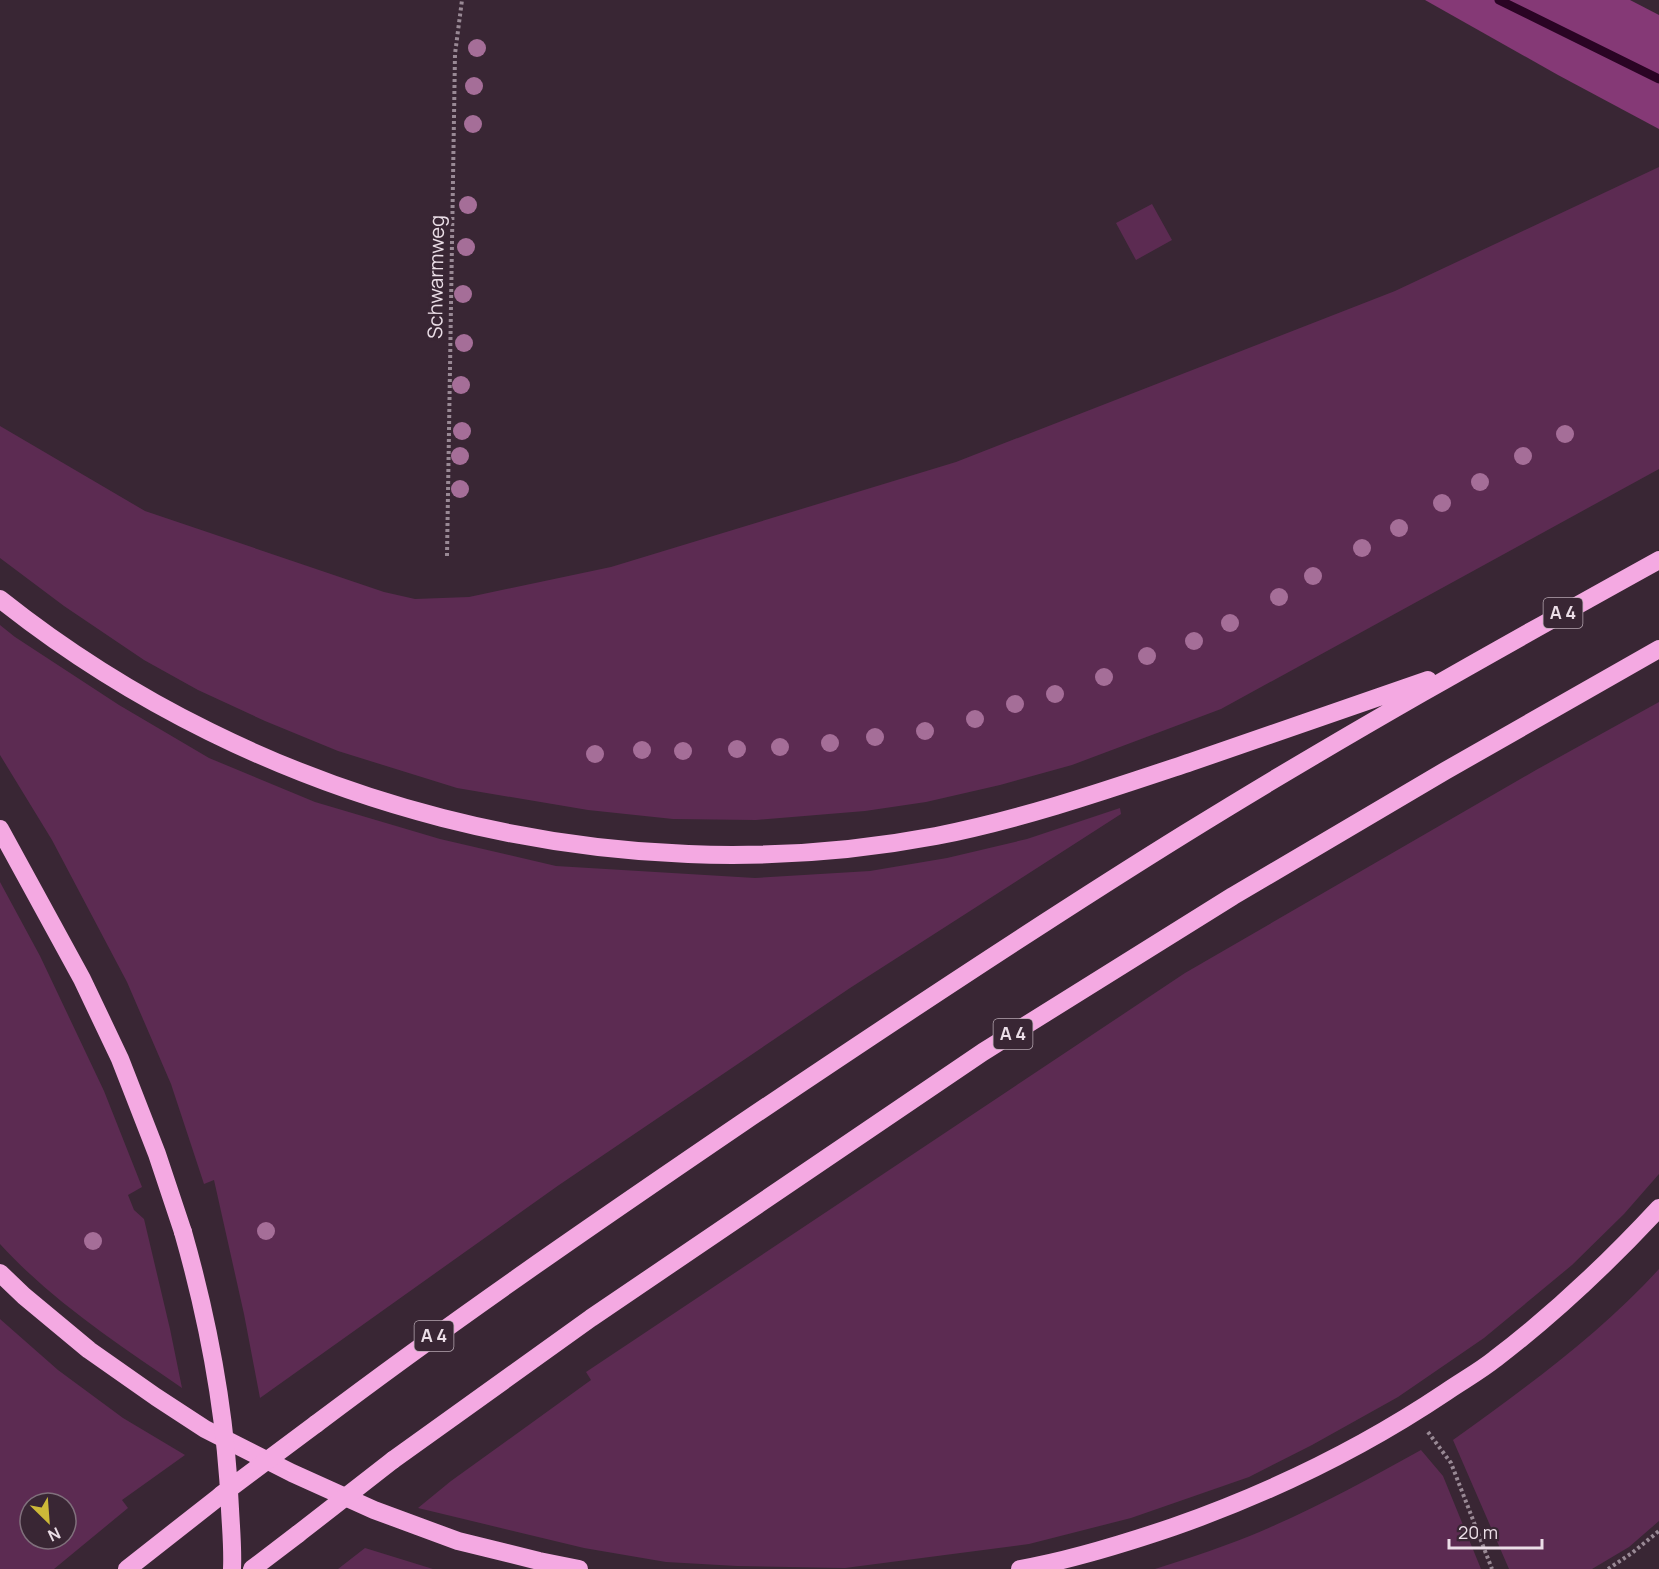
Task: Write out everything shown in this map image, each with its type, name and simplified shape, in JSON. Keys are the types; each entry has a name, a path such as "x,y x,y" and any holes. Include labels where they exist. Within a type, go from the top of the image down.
{"highway":[{"name":"A 4","path":"127,1569 433,1336 554,1251 945,986 1186,833 1467,667 1659,560"},
{"path":"0,599 44,634 166,711 247,751 330,784 429,815 515,835 617,849 787,853 875,846 938,836 1047,810 1467,667"},
{"name":"A 4","path":"252,1569 393,1460 601,1312 983,1052 1233,896 1659,649"},
{"path":"0,829 82,979 120,1059 157,1154 183,1232 199,1286 220,1394 229,1476 232,1569"},
{"path":"1020,1569 1120,1546 1276,1488 1352,1450 1414,1413 1494,1360 1560,1306 1621,1249 1659,1208"},
{"path":"0,1273 89,1350 205,1429 292,1473 374,1510 458,1541 579,1569"}],"path":[{"name":"Schwarmweg","path":"447,556 455,54 462,0"},
{"path":"1414,1413 1450,1463 1492,1569"},
{"path":"1608,1569 1659,1531"}],"shaded area":[{"path":"1425,0 1630,0 1659,15 1659,129 1558,75"},
{"path":"1659,167 1659,469 1221,709 1072,765 1000,785 926,802 865,811 756,820 673,819 588,810 457,788 338,751 198,690 144,660 64,606 0,558 0,426 145,511 384,592 415,599 469,597 611,567 956,462 1395,291"},
{"path":"1152,204 1172,240 1136,260 1116,223"},
{"path":"0,625 119,705 209,758 315,802 440,839 556,866 755,878 870,871 947,858 1027,839 1120,808 1121,814 850,988 559,1185 260,1398 214,1180 204,1184 171,1084 127,982 52,840 0,755"},
{"path":"1659,702 1659,1174 1624,1214 1572,1265 1484,1338 1398,1397 1249,1477 1131,1518 1029,1544 845,1568 666,1562 584,1548 418,1508 451,1481 591,1380 586,1372 1185,973 1536,770"},
{"path":"0,882 40,956 104,1091 142,1187 128,1195 134,1210 144,1219 182,1388 64,1303 20,1265 0,1244"},
{"path":"1659,1269 1659,1521 1629,1547 1592,1569 1509,1569 1453,1440 1534,1381 1587,1338"},
{"path":"0,1319 58,1370 123,1418 185,1455 122,1500 128,1508 78,1549 78,1491 18,1491 18,1551 76,1551 54,1569 0,1569"},
{"path":"1421,1450 1443,1476 1481,1569 1155,1569 1276,1525 1350,1489"},
{"path":"365,1548 433,1569 338,1569"}],"waterway":[{"path":"1499,0 1659,79"}]}
